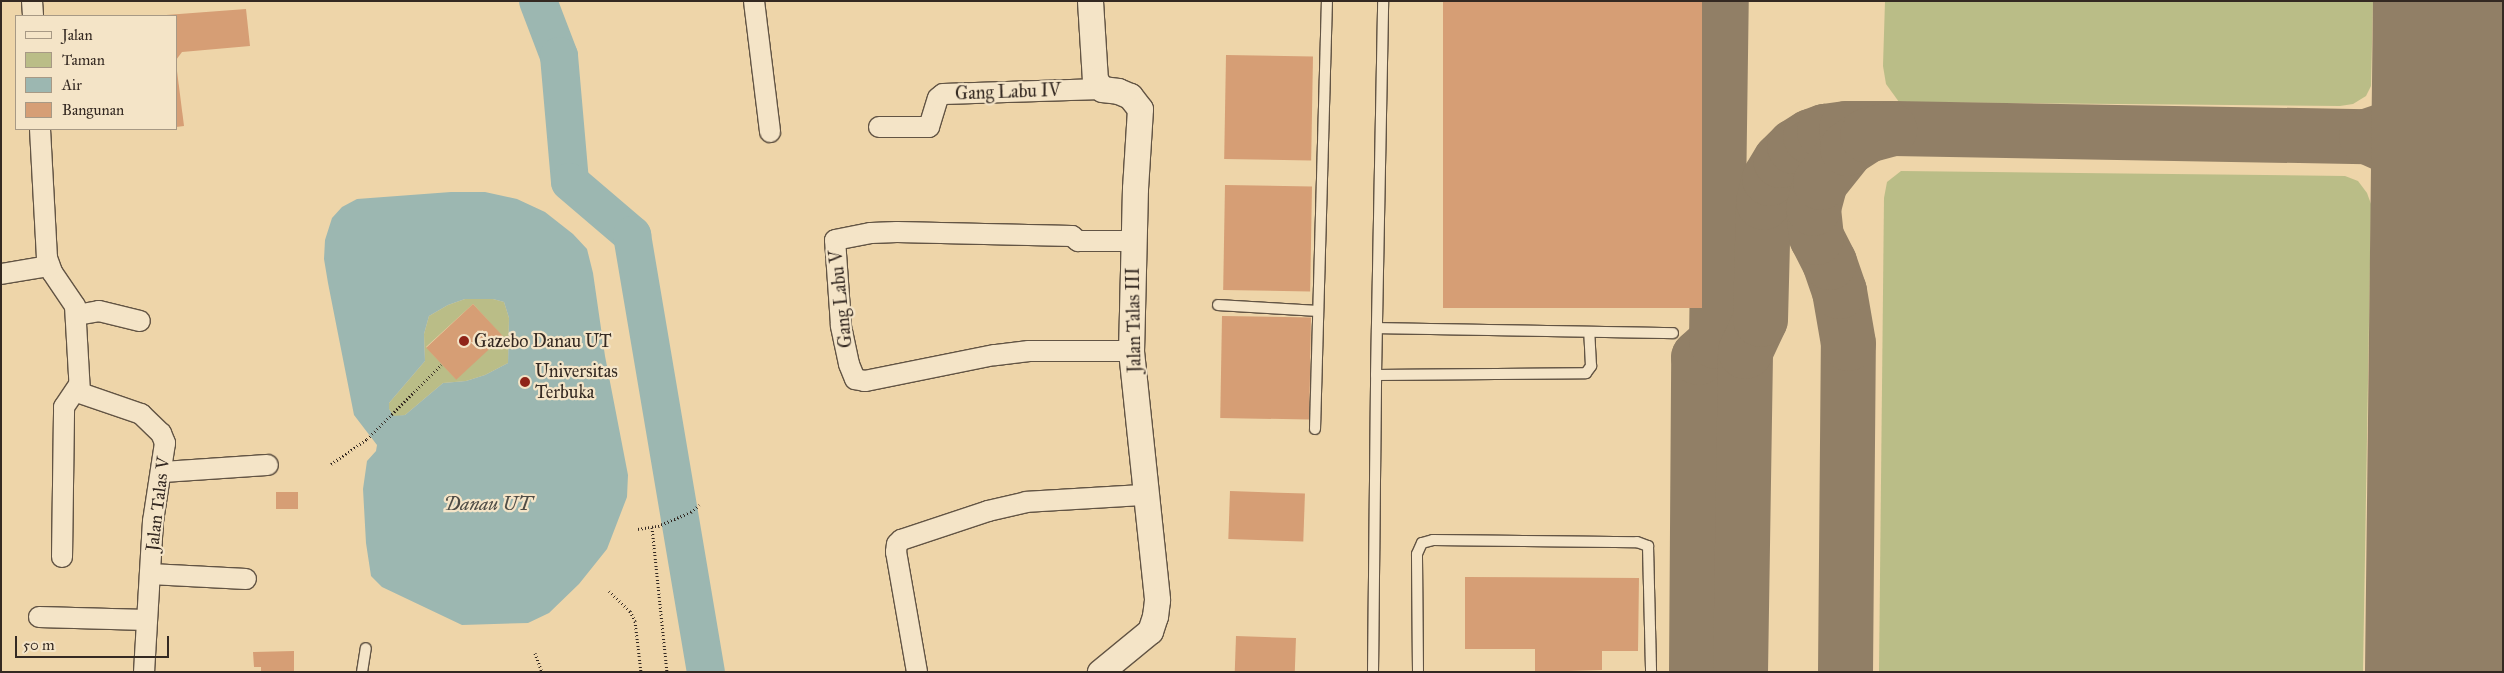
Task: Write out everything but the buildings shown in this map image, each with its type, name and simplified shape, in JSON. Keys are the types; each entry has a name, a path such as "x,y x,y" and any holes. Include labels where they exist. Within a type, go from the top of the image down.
{"street":[{"path":"32,1 33,15"},
{"path":"754,1 770,132"},
{"path":"1090,1 1093,71 1095,80 1102,89"},
{"name":"Gang Labu IV","path":"879,127 930,127 938,98 943,94 1102,89"},
{"name":"Jalan Talas III","path":"1100,672 1145,636 1153,624 1157,600 1131,351 1140,109 1136,101 1125,93 1102,89"},
{"path":"40,130 49,266 72,300 77,315 79,385 64,407 62,557"},
{"name":"Gang Labu V","path":"1131,351 1029,352 994,355 865,381 855,379 849,364 841,325 834,240 872,233 897,232 1072,236 1078,241 1134,241"},
{"path":"1,274 49,266"},
{"path":"77,315 99,311 140,320"},
{"name":"Jalan Talas V","path":"79,385 80,393 84,396 141,414 162,433 165,442 154,522 144,672"},
{"path":"162,472 268,465"},
{"path":"917,672 896,552 897,544 901,540 988,510 1026,502 1145,495"},
{"path":"150,574 246,579"},
{"path":"40,617 147,620"}],"lane":[{"path":"1315,430 1327,1"},
{"path":"1373,672 1383,1"},
{"path":"1218,305 1318,311"},
{"path":"1377,328 1673,334"},
{"path":"1376,375 1586,373 1591,366 1589,332"},
{"path":"1418,672 1417,554 1422,543 1433,540 1637,542 1648,546 1651,672"},
{"path":"362,672 366,648"}],"path":[{"path":"331,464 367,440 441,364"},
{"path":"638,529 658,526 691,512 699,506"},
{"path":"652,527 667,672"},
{"path":"609,591 630,611 635,621 641,672"},
{"path":"536,653 542,672"}],"green space":[{"path":"1885,1 2373,1 2371,86 2366,96 2353,104 2340,106 1899,102 1886,84 1883,66"},
{"path":"1901,171 2345,176 2358,181 2367,193 2371,204 2363,672 1879,672 1884,198 1887,182"},
{"path":"465,299 493,299 504,302 509,318 508,363 485,375 466,381 443,383 405,415 394,417 389,409 389,403 425,361 424,334 429,316 448,305","holes":["473,304 502,336 456,379 426,347"]}],"water":[{"name":"Danau UT","path":"451,192 485,192 517,199 545,212 573,234 587,249 593,273 605,356 628,475 627,497 607,549 579,584 549,613 528,623 462,625 382,587 371,576 366,543 363,489 367,461 376,451 377,445 354,415 324,259 325,240 332,218 342,207 357,199","holes":["465,299 493,299 504,302 509,318 508,363 485,375 466,381 443,383 405,415 394,416 389,409 389,403 425,361 424,334 429,316 448,305"]}],"waterway":[{"path":"538,1 559,56 570,182 632,235 706,672"}],"taxiway":[{"path":"1696,672 1698,357 1716,341 1721,1"},
{"path":"2366,136 2386,129 2407,116 2421,103 2430,88 2436,68 2442,27"},
{"path":"1740,672 1745,351 1760,319 1763,202 1769,178 1780,160 1794,146 1810,136 1824,131 1846,128 2366,136 2399,151 2415,164 2427,178 2433,192 2439,247"},
{"path":"1845,672 1848,343 1839,291 1829,262 1816,237 1813,208 1820,182 1847,148 1867,135 1889,129"}],"runway":[{"path":"2434,672 2442,1"}],"place":[{"name":"Gazebo Danau UT","path":"464,341"},
{"name":"Universitas Terbuka","path":"525,382"}]}
